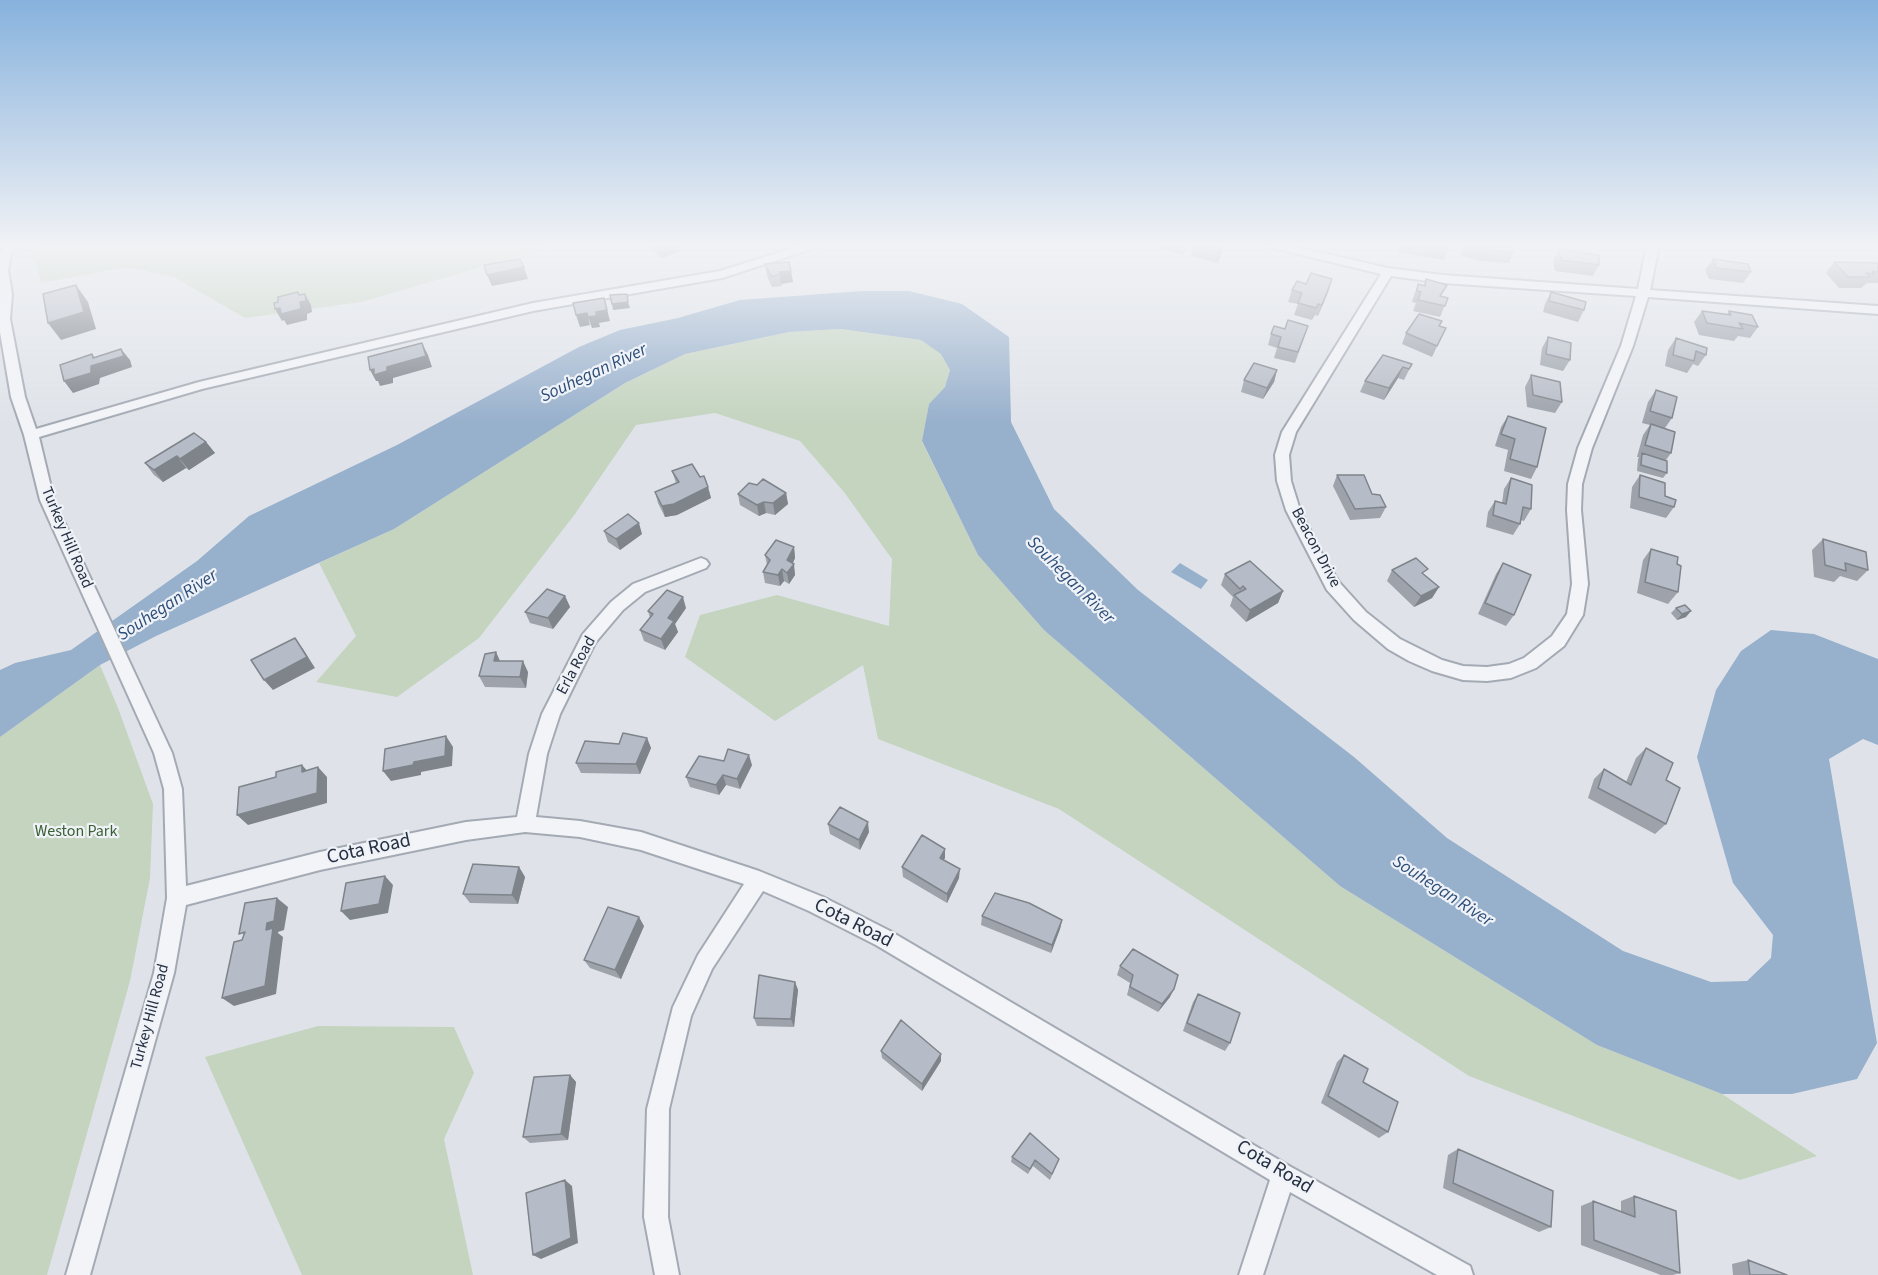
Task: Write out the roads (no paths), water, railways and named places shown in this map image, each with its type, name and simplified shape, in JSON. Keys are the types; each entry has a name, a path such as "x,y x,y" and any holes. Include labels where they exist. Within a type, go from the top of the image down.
{"street":[{"name":"Turkey Hill Road","path":"5,304 4,319 18,397 31,435 47,500 163,753 173,789 177,898 164,973 78,1275"},
{"path":"31,435 199,386 548,304"},
{"name":"Beacon Drive","path":"1368,304 1289,432 1282,455 1284,481 1293,510 1315,555 1346,601 1376,631 1394,644 1438,666 1462,673 1487,674 1510,671 1530,663 1558,641 1575,615 1580,584 1574,510 1575,484 1585,448 1623,355 1639,304"},
{"path":"1802,304 1878,310"},
{"name":"Erla Road","path":"525,824 538,754 551,714 589,639 617,606 639,588 701,564"},
{"name":"Cota Road","path":"177,898 320,861 466,831 525,824 580,829 641,841 759,880 816,904 883,938 1283,1175 1461,1275"},
{"path":"667,1275 656,1217 658,1109 681,1015 705,962 759,880"},
{"path":"1251,1275 1283,1175"}],"water":[{"name":"Souhegan River","path":"724,304 963,304 1009,337 1011,422 1054,509 1138,590 1354,757 1447,838 1623,951 1711,982 1747,981 1771,958 1773,935 1733,883 1697,757 1716,690 1741,651 1771,630 1814,634 1878,659 1878,745 1863,739 1829,759 1877,1043 1857,1079 1792,1094 1722,1094 1597,1045 1340,886 1044,630 978,555 922,441 929,404 945,387 950,370 941,354 921,340 841,329 789,332 685,354 625,383 394,529 156,636 100,665 0,737 0,670 15,663 71,650 197,561 249,516 397,445 579,347 620,330 678,318"},
{"path":"1180,563 1208,580 1201,589 1171,572"}],"park label":[{"name":"Weston Park","path":"76,832"}]}
